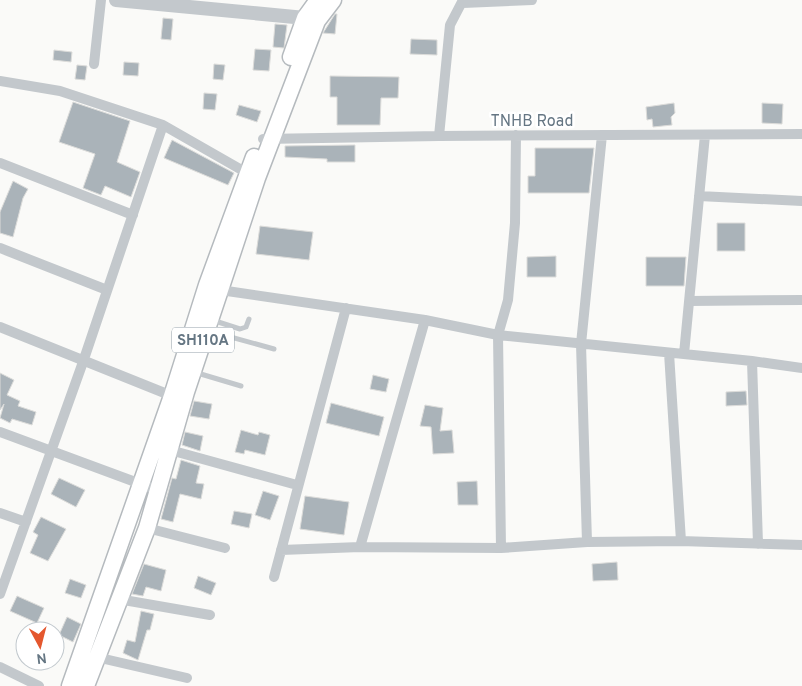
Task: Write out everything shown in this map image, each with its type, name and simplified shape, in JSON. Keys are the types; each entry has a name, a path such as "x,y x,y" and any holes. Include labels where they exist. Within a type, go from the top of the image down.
{"main road":[{"name":"SH110A","path":"86,686 147,528 192,372 220,290 305,18 318,0"},
{"name":"SH110A","path":"70,686 172,396 207,285 247,173 267,139 317,21 333,0"}],"street":[{"path":"94,64 101,0"},
{"path":"116,0 163,2 305,18"},
{"path":"439,136 450,25 463,1 532,0"},
{"path":"0,81 60,91 163,125 247,173"},
{"path":"0,594 83,362 163,125"},
{"name":"TNHB Road","path":"267,139 802,134"},
{"path":"587,542 581,344 602,135"},
{"path":"684,354 705,135"},
{"path":"501,548 498,334 508,300 515,223 516,136"},
{"path":"0,163 133,215"},
{"path":"699,196 802,201"},
{"path":"0,248 107,290"},
{"path":"220,290 425,320 498,334 802,368"},
{"path":"690,301 802,300"},
{"path":"274,577 297,485 346,308"},
{"path":"360,547 425,320"},
{"path":"0,327 83,362 172,396"},
{"path":"669,353 681,541"},
{"path":"752,361 758,544"},
{"path":"0,432 157,490"},
{"path":"170,450 297,485"},
{"path":"0,512 26,522"},
{"path":"147,528 225,548"},
{"path":"281,550 360,547 501,548 587,542 681,541 802,545"},
{"path":"118,599 210,615"},
{"path":"96,656 187,678"},
{"path":"0,666 39,686"}],"lane":[{"path":"208,325 240,329 246,327 249,319"},
{"path":"208,325 274,349"},
{"path":"192,372 242,386"}],"building":[{"path":"335,14 337,14 335,34 323,33"},
{"path":"163,18 173,19 171,40 161,39"},
{"path":"275,24 287,25 284,48 273,47"},
{"path":"411,39 437,40 437,55 410,54"},
{"path":"255,49 271,50 269,71 253,70"},
{"path":"54,50 72,52 71,62 53,60"},
{"path":"124,62 139,63 138,76 123,75"},
{"path":"214,64 225,65 223,80 213,79"},
{"path":"77,65 87,66 85,80 75,79"},
{"path":"330,76 399,77 398,98 381,98 380,125 337,125 337,97 330,97"},
{"path":"204,93 217,94 215,110 203,109"},
{"path":"73,102 130,121 117,162 140,172 131,197 105,186 101,195 83,188 95,154 59,142"},
{"path":"674,103 675,113 671,117 672,125 653,127 652,119 647,120 646,107"},
{"path":"762,103 783,104 782,124 762,123"},
{"path":"239,105 261,111 257,122 236,115"},
{"path":"172,140 234,173 228,185 164,158"},
{"path":"355,145 355,162 327,162 327,159 285,157 285,146"},
{"path":"535,148 594,148 589,193 528,193 528,176 535,176"},
{"path":"13,181 28,189 23,198 13,237 0,233 0,212"},
{"path":"717,223 745,223 745,251 717,251"},
{"path":"260,226 313,232 309,260 256,254"},
{"path":"556,256 556,277 527,277 527,257"},
{"path":"646,257 686,257 684,286 646,286"},
{"path":"0,373 14,380 7,395 20,401 18,406 36,412 32,425 12,419 10,423 0,418 4,404 0,410"},
{"path":"373,375 389,379 386,392 370,389"},
{"path":"746,391 747,405 726,406 726,392"},
{"path":"194,401 212,404 209,419 190,416"},
{"path":"331,403 384,417 379,436 326,423"},
{"path":"425,405 443,408 440,431 452,430 454,453 433,454 431,427 420,426"},
{"path":"241,430 258,435 259,432 270,435 265,455 245,450 244,454 235,452"},
{"path":"185,432 203,436 200,451 182,445"},
{"path":"181,460 200,466 196,483 204,484 201,499 180,494 173,522 161,519 172,478 176,479"},
{"path":"59,478 85,490 76,507 51,494"},
{"path":"477,481 478,505 458,505 457,482"},
{"path":"263,491 279,496 270,520 255,515"},
{"path":"305,496 349,502 344,535 300,529"},
{"path":"234,511 252,514 249,528 231,524"},
{"path":"41,517 66,529 48,561 30,553 38,535 33,532"},
{"path":"617,562 618,580 593,581 592,564"},
{"path":"144,564 166,570 161,591 146,587 143,596 132,594"},
{"path":"198,576 216,583 211,595 194,588"},
{"path":"70,579 86,585 81,598 65,593"},
{"path":"17,596 44,608 38,621 32,621 10,611"},
{"path":"141,611 154,614 138,660 123,653 127,640 135,642"},
{"path":"67,617 81,624 73,642 65,638 65,622"}]}
